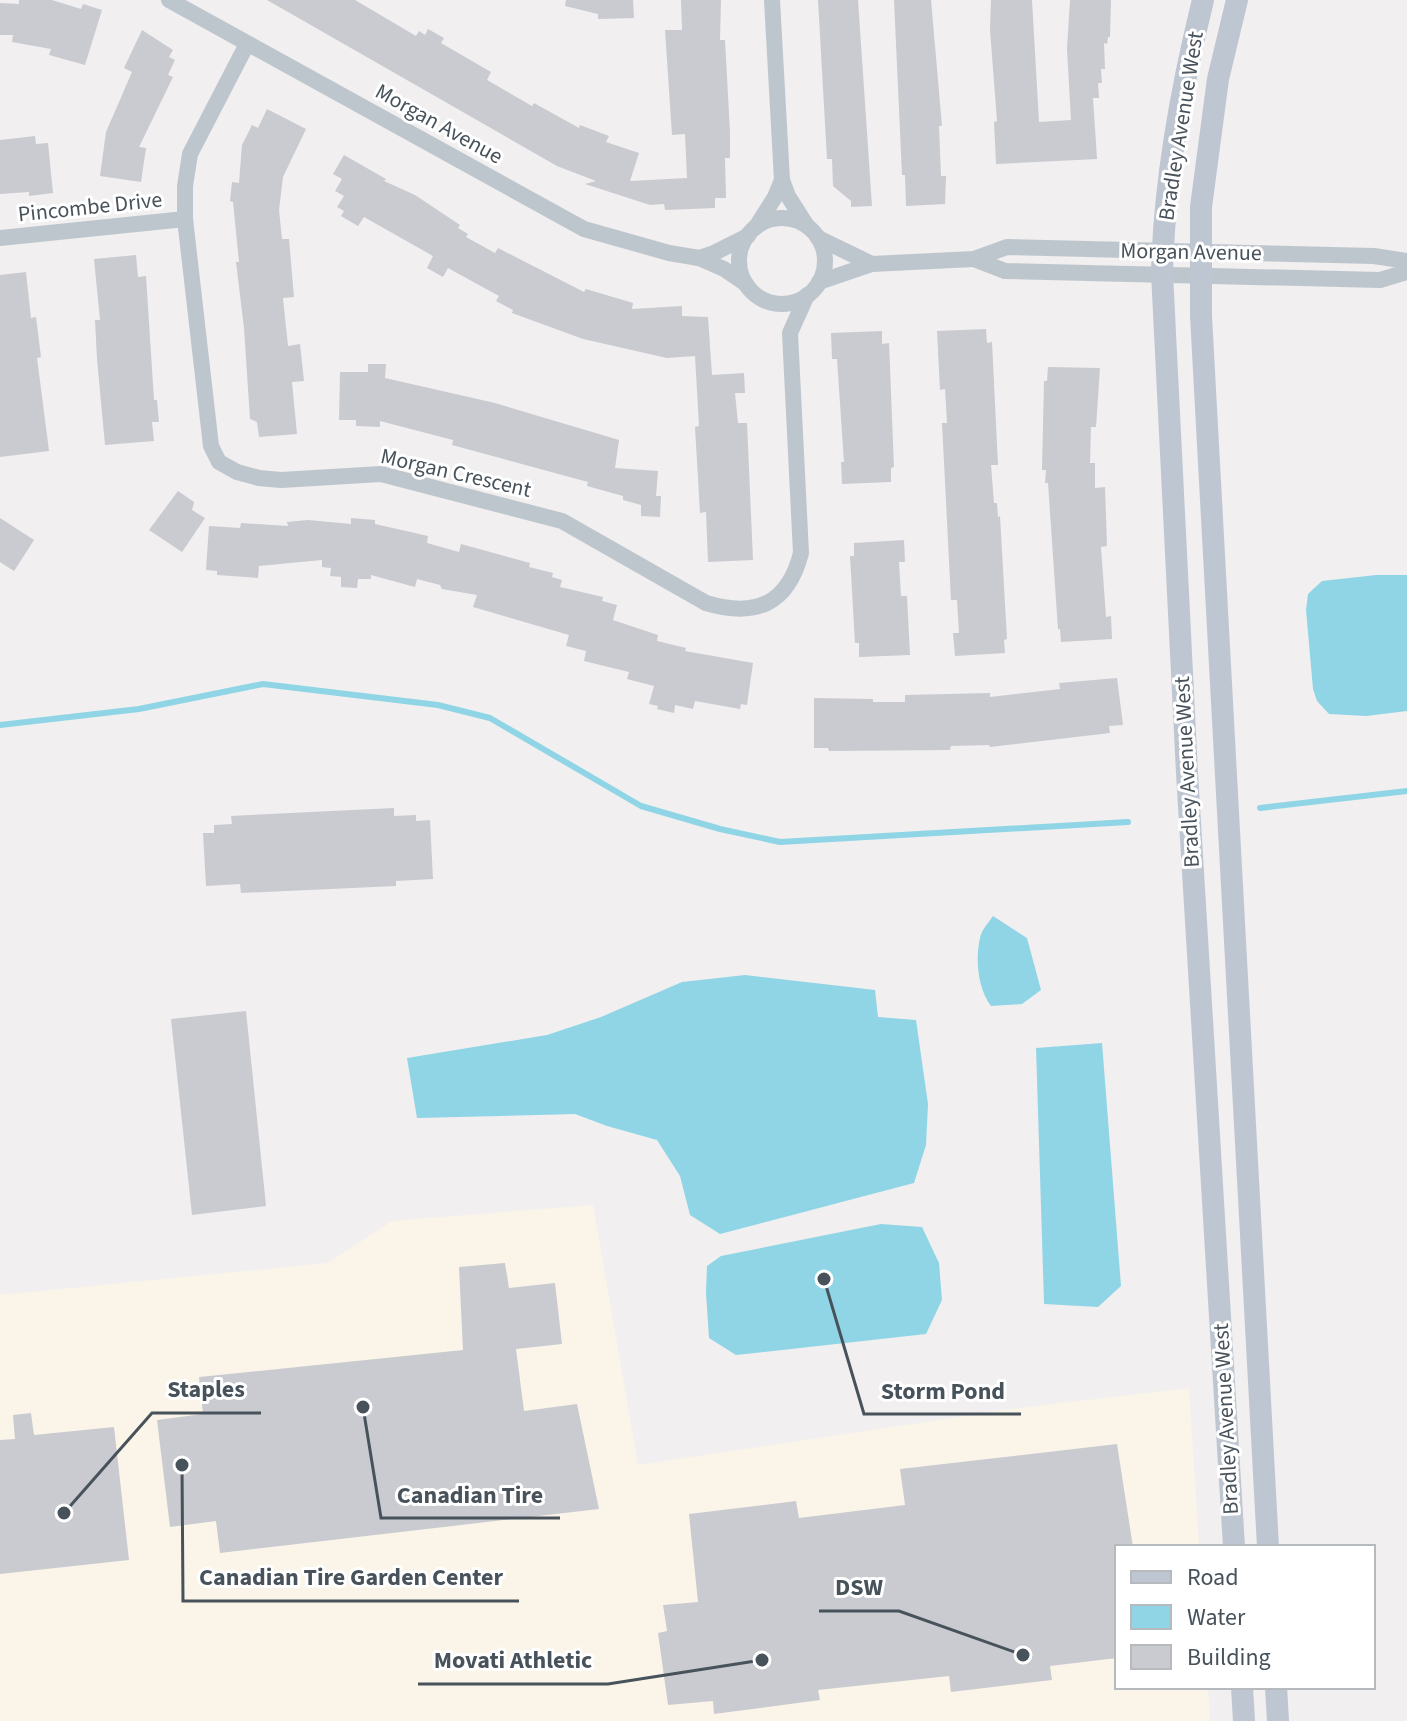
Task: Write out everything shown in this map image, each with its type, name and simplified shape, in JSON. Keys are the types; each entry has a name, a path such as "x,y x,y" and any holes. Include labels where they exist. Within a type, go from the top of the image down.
{"main road":[{"name":"Bradley Avenue West","path":"1203,0 1185,72 1166,201 1162,273 1188,789 1234,1545"},
{"name":"Bradley Avenue West","path":"1237,0 1218,79 1201,207 1200,274 1223,756 1268,1545"},
{"path":"1242,1689 1244,1721"},
{"path":"1276,1689 1278,1721"}],"street":[{"name":"Morgan Avenue","path":"169,0 584,229 669,253 699,258 724,269 746,284"},
{"path":"764,299 781,304 793,303 807,295 819,282 825,260 782,180 772,0"},
{"name":"Morgan Crescent","path":"247,44 190,154 185,186 185,219 211,446 219,462 237,472 270,479 381,474 562,521 706,603 723,608 756,607 786,590 801,553 790,333 807,295"},
{"path":"782,180 775,197 741,247 739,259 740,272 746,284 764,299 790,333"},
{"name":"Pincombe Drive","path":"0,238 185,219"},
{"path":"699,258 714,253 765,222 786,219 812,232"},
{"name":"Morgan Avenue","path":"812,232 872,264"},
{"name":"Morgan Avenue","path":"819,282 872,264 974,259 1007,247 1374,256 1407,261"},
{"name":"Morgan Avenue","path":"974,259 1005,271 1380,280 1407,272"}],"shaded area":[{"path":"593,1205 638,1465 1020,1408 1189,1388 1199,1545 1115,1545 1115,1689 1208,1689 1210,1721 0,1721 0,1295 328,1263 392,1221"}],"water":[{"path":"1407,575 1407,711 1366,716 1329,714 1317,701 1313,689 1306,610 1308,594 1322,581"},
{"path":"993,916 1027,938 1041,990 1022,1004 991,1006 983,991 978,965 979,947 982,933"},
{"path":"745,975 875,990 878,1017 916,1020 928,1104 926,1145 914,1183 720,1234 690,1215 680,1176 657,1140 575,1114 417,1118 407,1058 547,1035 601,1017 682,982"},
{"path":"1102,1043 1121,1286 1098,1307 1044,1304 1036,1048"},
{"path":"881,1224 922,1227 939,1263 942,1300 926,1334 736,1355 709,1338 707,1266 721,1256"}],"building":[{"path":"19,0 52,0 81,9 83,4 102,10 85,65 49,55 51,49 12,42 13,35 0,35 0,3 19,4"},
{"path":"267,0 355,0 416,36 419,31 425,35 428,29 444,38 441,43 491,72 487,80 579,128 580,125 609,136 606,142 639,153 630,181 687,178 685,134 672,135 665,30 682,30 681,0 721,0 720,40 725,40 730,132 730,158 725,158 726,198 715,198 715,208 665,210 664,204 650,205 585,184 596,181 557,166"},
{"path":"566,0 633,0 634,18 598,19 598,14 565,6"},
{"path":"818,0 858,0 872,206 851,207 851,201 833,186 832,159 827,159"},
{"path":"894,0 931,0 942,126 939,126 941,176 946,176 945,204 906,206"},
{"path":"991,0 1032,0 1039,122 1071,120 1067,49 1070,0 1111,0 1110,37 1107,44 1104,43 1105,69 1101,69 1102,83 1098,83 1099,98 1093,98 1097,159 996,164"},
{"path":"142,30 173,50 169,57 175,60 168,75 173,77 139,147 146,148 141,182 100,176 106,132 132,72 124,68"},
{"path":"267,109 306,129 283,177 279,210 282,239 289,239 294,297 283,298 288,346 300,344 304,381 292,382 297,434 259,437 257,422 250,419 236,262 239,262 233,202 230,201 232,182 239,183 242,145 252,125 258,128"},
{"path":"35,136 36,144 48,143 53,193 29,196 29,192 0,194 0,140"},
{"path":"344,155 386,179 384,181 415,195 460,225 458,228 468,234 466,237 495,253 498,248 584,292 586,289 633,303 632,309 682,306 682,316 708,317 712,375 744,373 745,393 735,393 738,423 747,423 753,560 708,562 706,512 700,513 695,356 667,358 583,339 512,313 513,310 496,301 499,296 448,268 443,277 427,268 433,256 364,217 358,226 341,216 344,211 337,207 344,196 335,191 342,179 333,174"},
{"path":"136,255 138,277 146,276 154,400 157,400 159,422 152,422 154,441 105,445 97,359 95,320 100,320 94,259"},
{"path":"26,272 31,318 36,317 41,357 37,358 49,451 0,457 0,275"},
{"path":"986,329 987,343 992,342 998,465 991,465 994,503 997,503 1000,516 1007,639 1004,640 1005,653 955,656 953,633 959,633 957,600 951,600 942,423 947,423 945,389 940,390 937,331"},
{"path":"882,331 882,344 889,343 894,467 891,468 891,482 842,484 841,462 844,462 837,359 832,359 831,333"},
{"path":"368,364 386,364 385,378 495,403 619,440 615,468 658,471 656,496 661,496 660,517 641,516 641,505 623,500 623,496 587,486 588,482 452,445 453,440 380,421 380,427 356,426 356,420 339,420 340,372 368,372"},
{"path":"1048,367 1100,368 1096,427 1091,427 1090,463 1095,463 1095,488 1105,487 1107,546 1101,547 1106,617 1111,616 1112,639 1061,642 1048,483 1045,483 1046,470 1042,470 1044,381 1047,381"},
{"path":"178,491 194,502 192,510 205,518 182,552 149,530"},
{"path":"0,518 34,540 14,571 0,562"},
{"path":"351,518 375,520 375,524 428,536 427,543 459,552 461,544 530,563 529,567 553,573 552,577 562,580 560,587 603,597 602,601 617,605 613,620 658,635 657,641 686,648 685,651 753,663 747,705 741,704 740,709 695,701 693,709 675,705 674,713 657,709 658,706 649,704 654,686 627,679 629,672 584,661 586,651 566,646 569,635 473,607 477,595 442,589 440,585 417,579 415,587 371,575 371,579 358,579 357,588 341,587 341,577 330,576 331,568 322,567 322,560 259,566 258,578 217,575 217,571 206,570 209,526 240,528 241,523 288,526 287,522 308,520 351,524"},
{"path":"904,540 905,562 899,562 901,596 907,596 910,655 859,657 859,643 855,643 850,556 854,556 854,543"},
{"path":"1117,678 1123,725 1109,726 1110,733 990,747 951,746 950,750 829,751 828,748 814,748 814,698 905,702 905,695 990,693 990,697 1060,689 1059,683"},
{"path":"394,808 394,816 416,815 416,821 430,820 433,879 396,881 396,886 241,893 240,884 206,886 203,833 214,833 214,825 232,824 231,816"},
{"path":"246,1011 266,1206 192,1215 171,1019"},
{"path":"505,1263 509,1288 555,1283 562,1344 516,1349 524,1411 577,1404 599,1509 220,1553 216,1521 170,1527 157,1420 203,1414 199,1377 463,1350 459,1267"},
{"path":"31,1413 34,1435 114,1427 129,1560 0,1574 0,1440 15,1439 13,1415"},
{"path":"1117,1444 1133,1545 1115,1545 1115,1658 1050,1666 1052,1680 951,1692 949,1676 818,1690 820,1700 714,1714 713,1701 668,1705 658,1633 667,1631 663,1605 698,1602 689,1514 796,1501 799,1518 905,1505 900,1469"}],"waterway":[{"path":"0,725 139,709 263,684 438,705 490,718 641,806 720,829 780,842 1128,822"},
{"path":"1260,808 1407,791"}],"place":[{"name":"Storm Pond","path":"824,1279"},
{"name":"Canadian Tire","path":"363,1407"},
{"name":"Canadian Tire Garden Center","path":"182,1465"},
{"name":"Staples","path":"64,1513"},
{"name":"DSW","path":"1023,1655"},
{"name":"Movati Athletic","path":"762,1660"}]}
